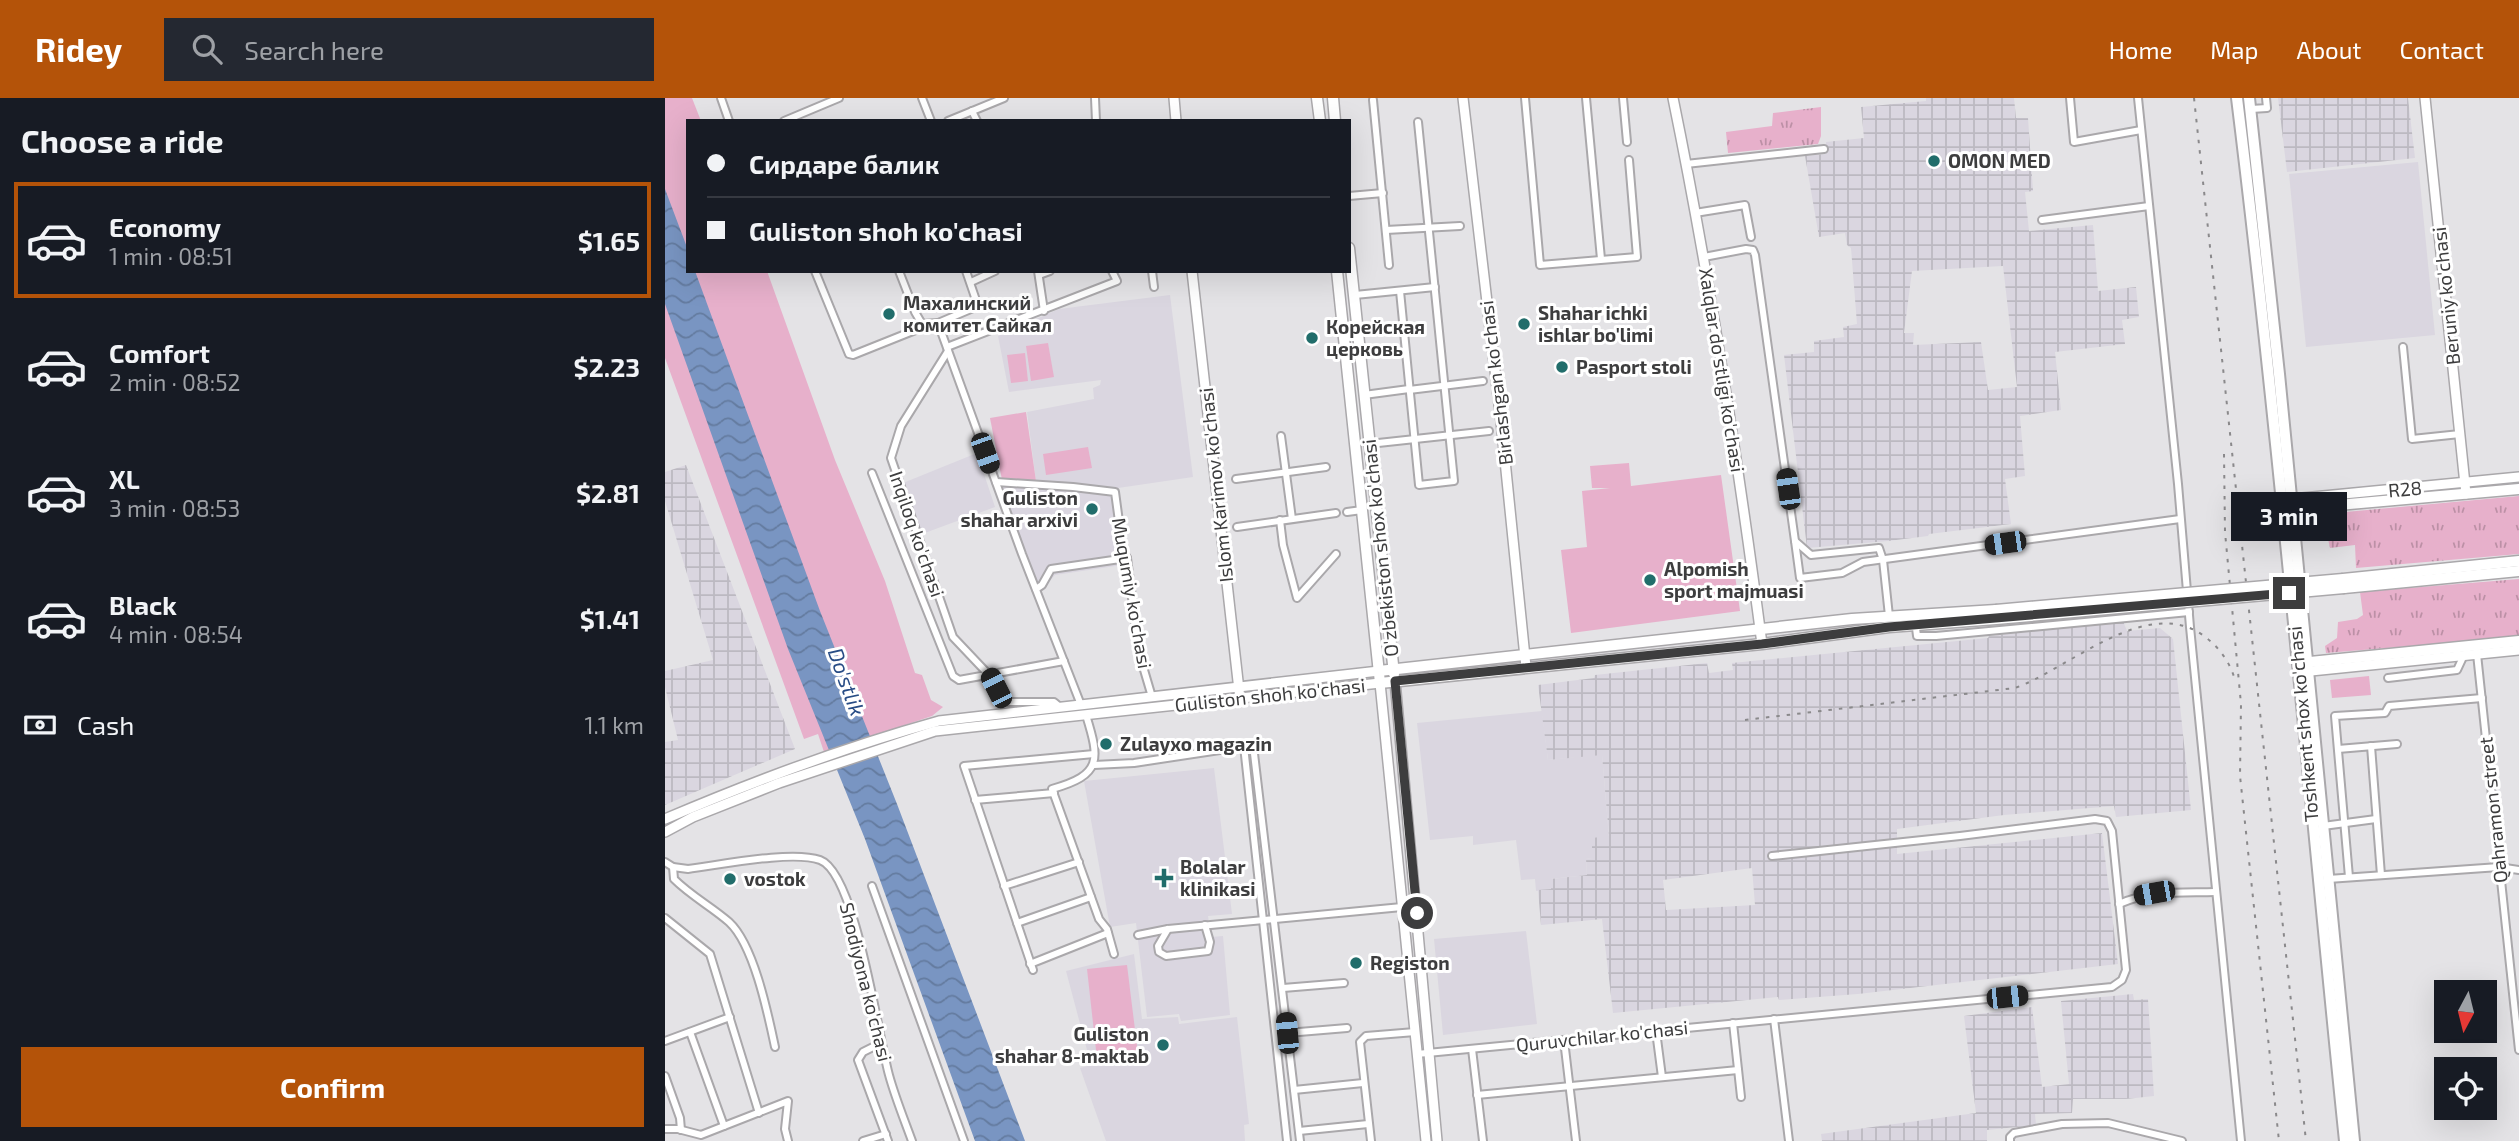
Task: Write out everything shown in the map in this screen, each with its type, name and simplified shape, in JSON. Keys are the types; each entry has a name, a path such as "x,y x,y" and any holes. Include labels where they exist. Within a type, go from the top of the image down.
{"highway":[{"name":"Toshkent shox ko'chasi","path":"2237,98 2292,504 2302,667 2345,1141"},
{"name":"Toshkent shox ko'chasi","path":"2250,104 2278,460 2323,826 2319,843 2328,879 2354,1141"}],"main road":[{"path":"1174,98 1177,119"},
{"path":"1317,98 1320,119"},
{"path":"1333,98 1335,119"},
{"name":"Birlashgan ko'chasi","path":"1463,98 1501,421 1526,667"},
{"name":"Xalqlar do'stligi ko'chasi","path":"1673,98 1704,257 1736,451 1762,644"},
{"name":"Beruniy ko'chasi","path":"2425,98 2465,489"},
{"name":"O'zbekiston shox ko'chasi","path":"1351,264 1395,681 1437,1141"},
{"name":"Islom Karimov ko'chasi","path":"1192,273 1240,699"},
{"name":"O'zbekiston shox ko'chasi","path":"1337,273 1417,1054"},
{"path":"2465,489 2519,477"},
{"path":"2292,504 2465,489 2519,489"},
{"name":"Guliston shoh ko'chasi","path":"2343,583 2519,561"},
{"name":"Guliston shoh ko'chasi","path":"665,819 743,786 823,762 939,721 1061,708 1084,710 1240,699 1762,644 1996,614 2343,583 2519,571"},
{"name":"Guliston shoh ko'chasi","path":"889,740 1152,697 1239,686 1889,616 1996,614"},
{"path":"2302,667 2519,641"},
{"path":"1377,649 1390,647"},
{"path":"2302,667 2419,660 2519,650"},
{"path":"1383,707 1397,706"},
{"name":"Guliston shoh ko'chasi","path":"665,832 693,817 823,762"},
{"path":"1417,1054 1426,1141"}],"street":[{"path":"721,98 728,119"},
{"path":"789,119 839,98"},
{"path":"922,98 930,119"},
{"path":"953,119 1004,98"},
{"path":"1095,98 1096,119"},
{"path":"1525,98 1540,265 1637,257 1629,160"},
{"path":"1586,98 1601,259"},
{"path":"1623,98 1627,142"},
{"path":"2070,98 2074,142 2141,130"},
{"path":"2138,98 2241,1141"},
{"path":"2250,104 2267,108 2266,98"},
{"path":"1373,100 1389,265"},
{"path":"972,111 976,119"},
{"path":"1400,290 1419,485 1454,481 1418,122"},
{"path":"1686,164 1823,149"},
{"path":"1351,196 1383,193"},
{"path":"1695,213 1745,205 1751,237"},
{"path":"2042,220 2149,206"},
{"path":"1386,230 1460,226"},
{"path":"1704,257 1746,249 1753,250 1755,255 1800,578 1842,573 1863,562 2180,519"},
{"path":"816,273 849,354 853,355 918,329 922,324 938,323 978,306 967,273"},
{"path":"900,273 922,324"},
{"path":"971,282 991,273"},
{"path":"1038,273 1044,311"},
{"path":"947,349 1117,281 1113,273"},
{"path":"1151,273 1154,287"},
{"path":"1355,295 1435,287"},
{"path":"938,323 1036,589 1084,710 1094,754 1094,765 1087,775 1074,783 1053,791 975,800"},
{"path":"2403,347 2412,439 2460,434"},
{"name":"Inqiloq ko'chasi","path":"947,349 901,426 891,458 953,637 989,675 1003,702 1054,702 1061,708"},
{"path":"1364,395 1483,381"},
{"path":"1369,444 1489,431"},
{"path":"1281,436 1292,519"},
{"path":"1236,479 1326,467"},
{"path":"872,473 953,676 959,680 1064,661"},
{"name":"Muqumiy ko'chasi","path":"996,482 1115,492 1123,551 1127,558 1139,653 1152,697"},
{"path":"1347,512 1362,510"},
{"path":"1237,527 1336,513"},
{"path":"1280,520 1283,545 1297,598 1336,554"},
{"path":"1795,541 1811,555 1879,548 1883,560 1889,616"},
{"path":"1036,589 1042,585 1051,569 1127,558"},
{"path":"1921,625 1916,628 1916,633 1921,637 2189,612"},
{"name":"Qahramon street","path":"2477,654 2519,1050"},
{"path":"2388,678 2457,670 2464,655"},
{"path":"2419,660 2422,674"},
{"path":"2349,877 2335,716 2385,713 2389,706 2482,698"},
{"path":"2338,749 2397,744"},
{"path":"1094,765 1134,763 1253,745 1300,1141"},
{"path":"1244,746 1287,1141"},
{"path":"2371,746 2381,874"},
{"path":"1094,754 964,765 1032,967 1108,933"},
{"path":"1053,791 1114,954"},
{"name":"Quruvchilar ko'chasi","path":"1417,1054 2112,987 2122,981 2126,970 2112,831 2107,821 2095,819 1772,856"},
{"path":"2323,826 2377,819"},
{"name":"Shodiyona ko'chasi","path":"673,867 688,869 792,856 823,861 832,868 841,881 857,931 889,1076 912,1141"},
{"path":"665,862 673,867 674,879 730,923 741,937 768,1010 775,1047"},
{"path":"1004,886 1079,862"},
{"path":"2328,879 2499,867 2519,870"},
{"path":"872,886 964,1141"},
{"path":"2119,904 2134,897 2154,893 2215,892"},
{"path":"1017,923 1091,898"},
{"path":"1138,935 1168,929 1402,907"},
{"path":"665,918 710,954 759,1113"},
{"path":"1168,929 1158,946 1159,953 1166,956 1207,951 1210,942 1205,926"},
{"path":"1283,988 1344,982"},
{"path":"665,1041 730,1017"},
{"path":"1774,1019 1790,1141"},
{"path":"1733,1023 1741,1097"},
{"path":"1287,1033 1347,1028"},
{"path":"1656,1031 1662,1077"},
{"path":"690,1032 724,1126"},
{"path":"1371,1141 1360,1045 1363,1037 1415,1032"},
{"path":"1564,1040 1576,1141"},
{"path":"863,1141 887,1138 858,1060 863,1052 881,1043"},
{"path":"1472,1049 1483,1141"},
{"path":"1477,1096 1738,1070"},
{"path":"665,1076 680,1118 681,1130"},
{"path":"1294,1090 1363,1083"},
{"path":"665,1129 681,1130 702,1138 724,1126 788,1101 785,1129 788,1141"},
{"path":"2010,1141 2014,1133 2061,1124 2108,1123 2182,1141"},
{"path":"1299,1131 1368,1124"}],"shaded area":[{"path":"1926,98 2014,98 2016,118 2028,118 2033,191 2025,192 2029,231 2093,225 2098,291 2136,287 2139,317 2122,320 2125,344 2055,352 2061,410 2020,416 2025,476 2005,479 2011,524 1888,541 1807,548 1784,355 1814,352 1814,341 1844,337 1843,327 1857,324 1851,248 1847,245 1845,233 1819,237 1805,156 1826,154 1826,142 1864,138 1861,107 1926,101","holes":["2003,266 2017,387 1988,390 1981,342 1913,345 1914,333 1904,333 1912,271"]},
{"path":"2278,98 2408,98 2415,158 2287,172"},
{"path":"2418,162 2435,335 2306,347 2289,174"},
{"path":"1170,295 1193,477 1118,488 1129,564 1055,575 1041,591 1000,487 1002,480 1036,481 1027,412 1094,399 1093,388 1100,385 1101,380 1009,392 998,336 1059,309"},
{"path":"977,453 995,507 922,534 903,483"},
{"path":"686,465 795,749 665,805 665,742 678,740 665,687 665,671 713,660 665,501 665,472"},
{"path":"2123,621 2127,631 2160,628 2173,639 2191,810 2116,817 2114,806 2004,815 1897,829 1897,854 2102,833 2118,964 1858,994 1779,1000 1778,997 1613,1013 1602,919 1541,925 1538,890 1551,889 1551,879 1587,875 1586,859 1592,858 1592,838 1609,836 1602,755 1548,760 1538,685 1594,678 1595,675 1707,663 1709,673 1733,670 1732,663","holes":["1752,868 1755,905 1666,910 1663,880"]},
{"path":"1542,711 1548,760 1602,754 1609,837 1592,858 1586,859 1587,875 1551,879 1552,889 1536,891 1535,879 1521,880 1516,840 1473,845 1473,836 1430,840 1417,723"},
{"name":"Bolalar klinikasi","path":"1214,768 1232,914 1208,916 1211,937 1223,936 1230,1015 1181,1021 1179,1014 1147,1017 1136,923 1110,927 1084,781"},
{"path":"1526,931 1537,1024 1443,1035 1434,939"},
{"name":"Guliston shahar 8-maktab","path":"1134,954 1142,1019 1178,1017 1179,1024 1237,1017 1249,1124 1244,1125 1245,1141 1106,1141 1080,1068 1091,1065 1066,971"},
{"path":"2133,994 2134,1000 2148,999 2154,1096 2073,1099 2072,1113 2035,1114 2036,1125 1987,1130 1987,1141 1822,1141 1821,1134 1976,1113 1964,1016 2032,1007 2042,1087 2069,1084 2061,1001"}],"green space":[{"path":"665,98 692,98 700,119 686,119 686,273 768,273 835,460 885,581 915,673 922,675 931,700 943,707 932,716 824,752 818,734 804,739 665,358"},
{"path":"1821,107 1821,136 1818,144 1728,153 1726,132 1772,126 1773,113"},
{"path":"1048,343 1054,377 1031,381 1026,346"},
{"path":"1025,353 1028,381 1011,383 1007,355"},
{"path":"1026,412 1036,481 1002,480 990,418"},
{"path":"1088,447 1092,468 1046,475 1043,454"},
{"name":"Alpomish sport majmuasi","path":"1629,463 1631,486 1721,475 1740,611 1571,633 1561,550 1587,547 1582,491 1610,488 1592,488 1590,466"},
{"path":"2519,496 2519,554 2356,568 2355,545 2330,548 2326,529 2315,527 2313,515"},
{"path":"2519,579 2519,637 2326,653 2325,646 2337,638 2338,622 2357,619 2363,615 2360,592"},
{"path":"2369,676 2371,695 2332,698 2330,680"},
{"path":"1127,965 1138,1054 1097,1059 1087,969"}],"water":[{"name":"Do'stlik","path":"665,189 686,245 686,273 696,273 820,611 897,804 1025,1141 975,1141 865,839 788,649 665,304"}],"railway":[{"path":"2194,98 2306,1141"},
{"path":"2224,454 2225,532 2241,704 2240,776 2279,1141"},
{"path":"1745,720 2015,688 2108,639 2133,629 2158,624 2182,625 2204,636 2223,655 2235,680"}],"place":[{"name":"OMON MED","path":"1934,161"},
{"name":"Махалинский комитет Сайкал","path":"889,314"},
{"name":"Shahar ichki ishlar bo'limi","path":"1524,324"},
{"name":"Корейская церковь","path":"1312,338"},
{"name":"Pasport stoli","path":"1562,367"},
{"name":"Guliston shahar arxivi","path":"1092,509"},
{"name":"Alpomish sport majmuasi","path":"1650,580"},
{"name":"Zulayxo magazin","path":"1106,744"},
{"name":"Bolalar klinikasi","path":"1164,878"},
{"name":"vostok","path":"730,879"},
{"name":"Registon","path":"1356,963"},
{"name":"Guliston shahar 8-maktab","path":"1163,1045"}],"route":[{"path":"1417,913 1395,681 1762,644 1889,627 2289,593"}]}
